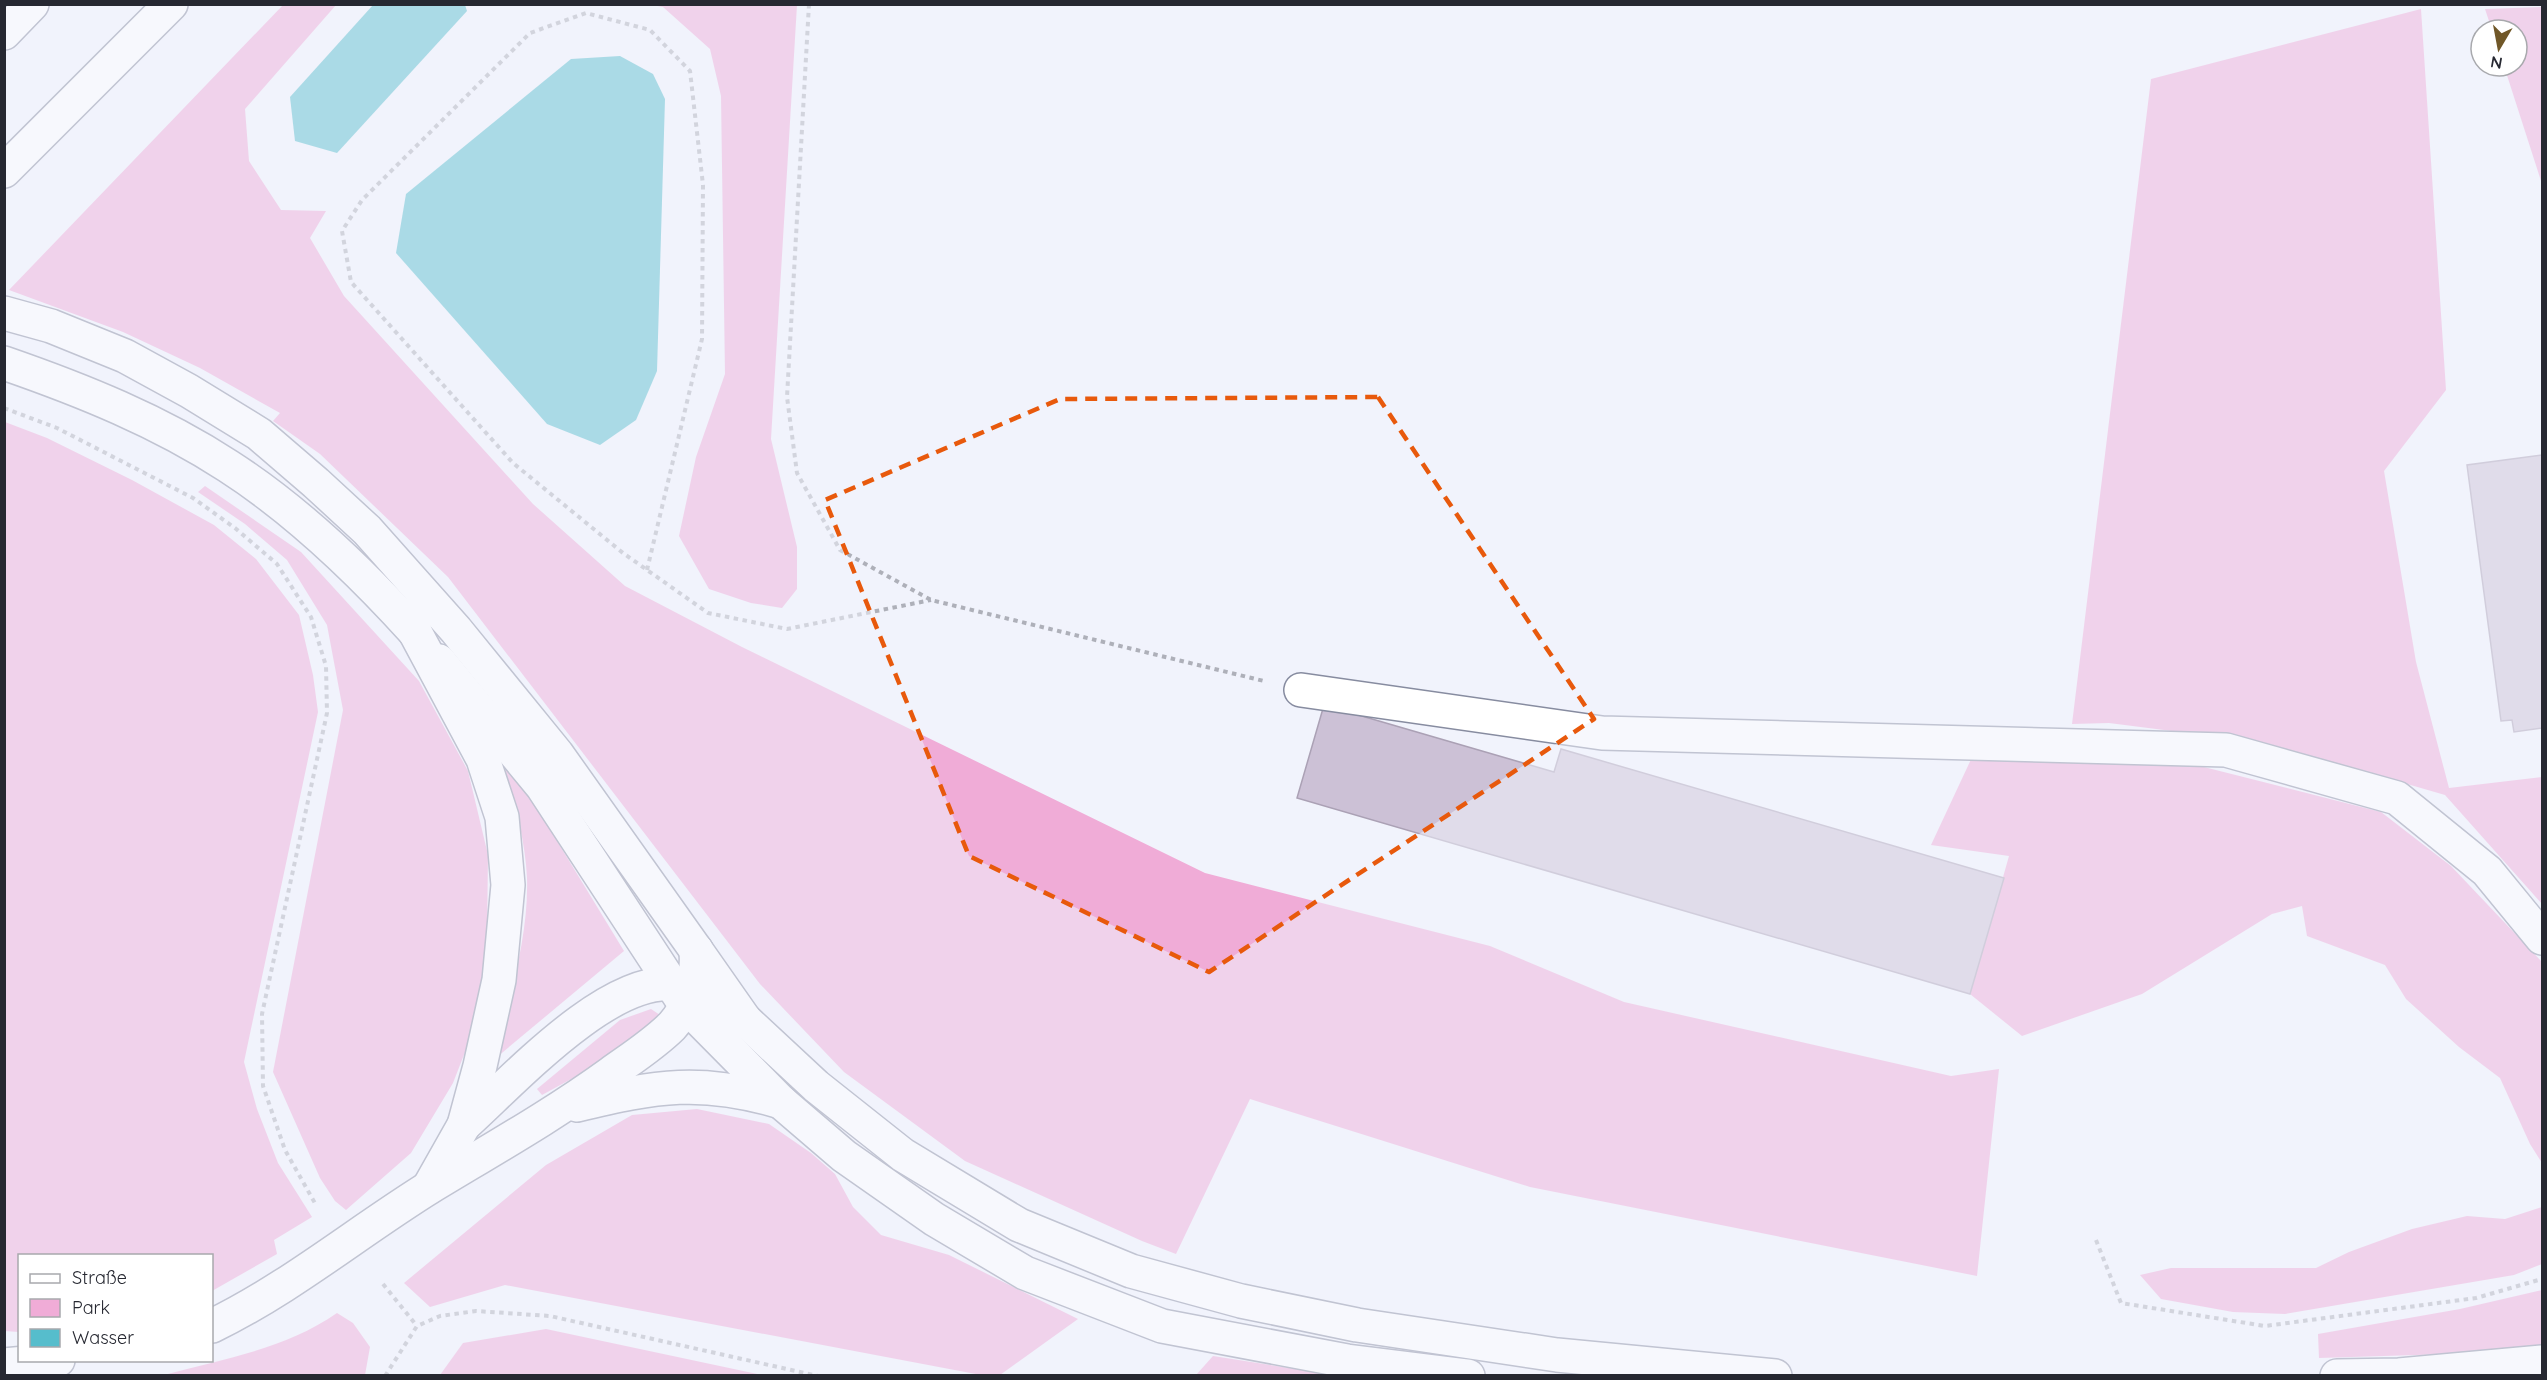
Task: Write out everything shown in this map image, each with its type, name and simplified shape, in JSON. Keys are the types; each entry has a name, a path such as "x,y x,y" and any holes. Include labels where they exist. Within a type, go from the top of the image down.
{"main road":[{"path":"4,33 32,4"},
{"path":"4,171 171,4"},
{"path":"4,313 51,326 125,356 189,391 259,434 367,530 456,630 557,754 746,1020"},
{"path":"4,363 48,378 144,418 227,465 306,524 380,593 542,786 684,993 781,1102 844,1156 934,1218 1025,1273 1162,1326 1347,1361 1468,1376"},
{"path":"415,632 483,759 502,817 508,885 499,980 464,1125 428,1188"},
{"path":"1301,690 1602,733 2226,750 2397,798 2487,871 2542,938"},
{"path":"213,1326 251,1307 428,1188 561,1109 649,1046 673,1025 684,993 698,972 696,950"},
{"path":"464,1125 565,1033 608,1002 645,987 714,998 746,1020 816,1086 903,1155 1019,1225 1131,1271 1241,1301 1357,1325 1557,1355 1775,1376"},
{"path":"561,1109 636,1091 681,1086 748,1092 781,1102"},
{"path":"4,1365 36,1362"},
{"path":"2337,1376 2399,1375 2542,1362"}],"path":[{"path":"809,4 787,398 797,473 840,550 931,600 1301,690"},
{"path":"648,570 702,339 703,185 690,71 650,30 586,13 530,33 362,200 342,231 351,282 505,454 614,546 708,613 787,629 931,600"},
{"path":"4,408 57,428 193,498 235,528 277,564 311,617 326,666 327,712 262,1014 262,1086 285,1150 316,1204"},
{"path":"2096,1240 2121,1303 2265,1326 2476,1298 2542,1279"},
{"path":"383,1284 417,1326"},
{"path":"385,1376 417,1326 440,1316 476,1311 550,1316 818,1376"}],"highlighted area":[{"path":"1378,397 1594,719 1209,972 969,856 825,500 1060,399"}],"green space":[{"path":"284,4 336,5 245,109 249,161 281,210 326,211 310,238 344,296 533,504 625,586 742,647 1205,873 1490,946 1624,1002 1951,1076 1999,1069 1977,1276 1530,1187 1250,1099 1176,1254 1142,1241 965,1161 844,1072 760,984 448,577 320,454 273,421 280,413 200,368 123,332 9,290"},
{"path":"652,5 797,5 771,439 797,547 797,589 782,608 751,603 709,589 679,536 696,457 725,374 721,96 710,49 663,7"},
{"path":"2542,7 2542,184 2508,78 2529,78 2529,18 2488,18 2485,9"},
{"path":"2421,9 2446,390 2384,471 2416,662 2449,788 2542,777 2542,904 2445,795 2266,743 2109,723 2072,724 2151,79"},
{"path":"5,422 47,438 132,480 214,525 256,559 299,615 313,675 318,712 244,1062 257,1109 278,1163 312,1217 274,1240 277,1254 213,1290 213,1254 18,1254 18,1332 4,1331"},
{"path":"205,486 301,552 419,681 468,771 488,855 487,936 481,1011 453,1083 411,1153 346,1210 335,1201 320,1178 273,1072 343,710 327,625 287,560 245,524 198,492"},
{"path":"498,744 624,951 491,1062 516,972 527,901 526,861 523,844"},
{"path":"1974,753 2196,765 2381,812 2451,866 2542,962 2542,1163 2530,1144 2500,1078 2459,1047 2406,999 2385,965 2307,936 2302,906 2272,914 2142,994 2022,1036 1970,994 2009,856 1931,845"},
{"path":"651,1009 660,1015 606,1060 542,1095 537,1089 620,1020"},
{"path":"697,1109 769,1124 811,1153 835,1174 853,1207 881,1235 949,1255 1078,1319 1000,1375 981,1375 505,1285 430,1307 404,1283 546,1165 632,1115"},
{"path":"2542,1207 2542,1264 2514,1275 2285,1314 2233,1312 2161,1299 2140,1275 2171,1268 2316,1268 2349,1252 2412,1229 2467,1216 2505,1219"},
{"path":"2542,1290 2542,1346 2481,1353 2319,1358 2318,1334 2460,1309"},
{"path":"337,1313 353,1323 370,1347 365,1375 164,1375 275,1344 296,1336"},
{"path":"546,1329 762,1375 440,1375 463,1343"},
{"path":"1213,1356 1333,1375 1196,1375"}],"water":[{"path":"373,5 465,5 467,11 337,153 295,141 290,97"},
{"path":"620,56 653,74 665,99 657,371 636,420 600,445 547,424 396,253 406,194 571,59"}],"building":[{"path":"2542,455 2542,728 2514,732 2512,720 2501,721 2467,465"},
{"path":"1324,705 1554,772 1561,749 2004,878 1970,994 1297,798"}]}
